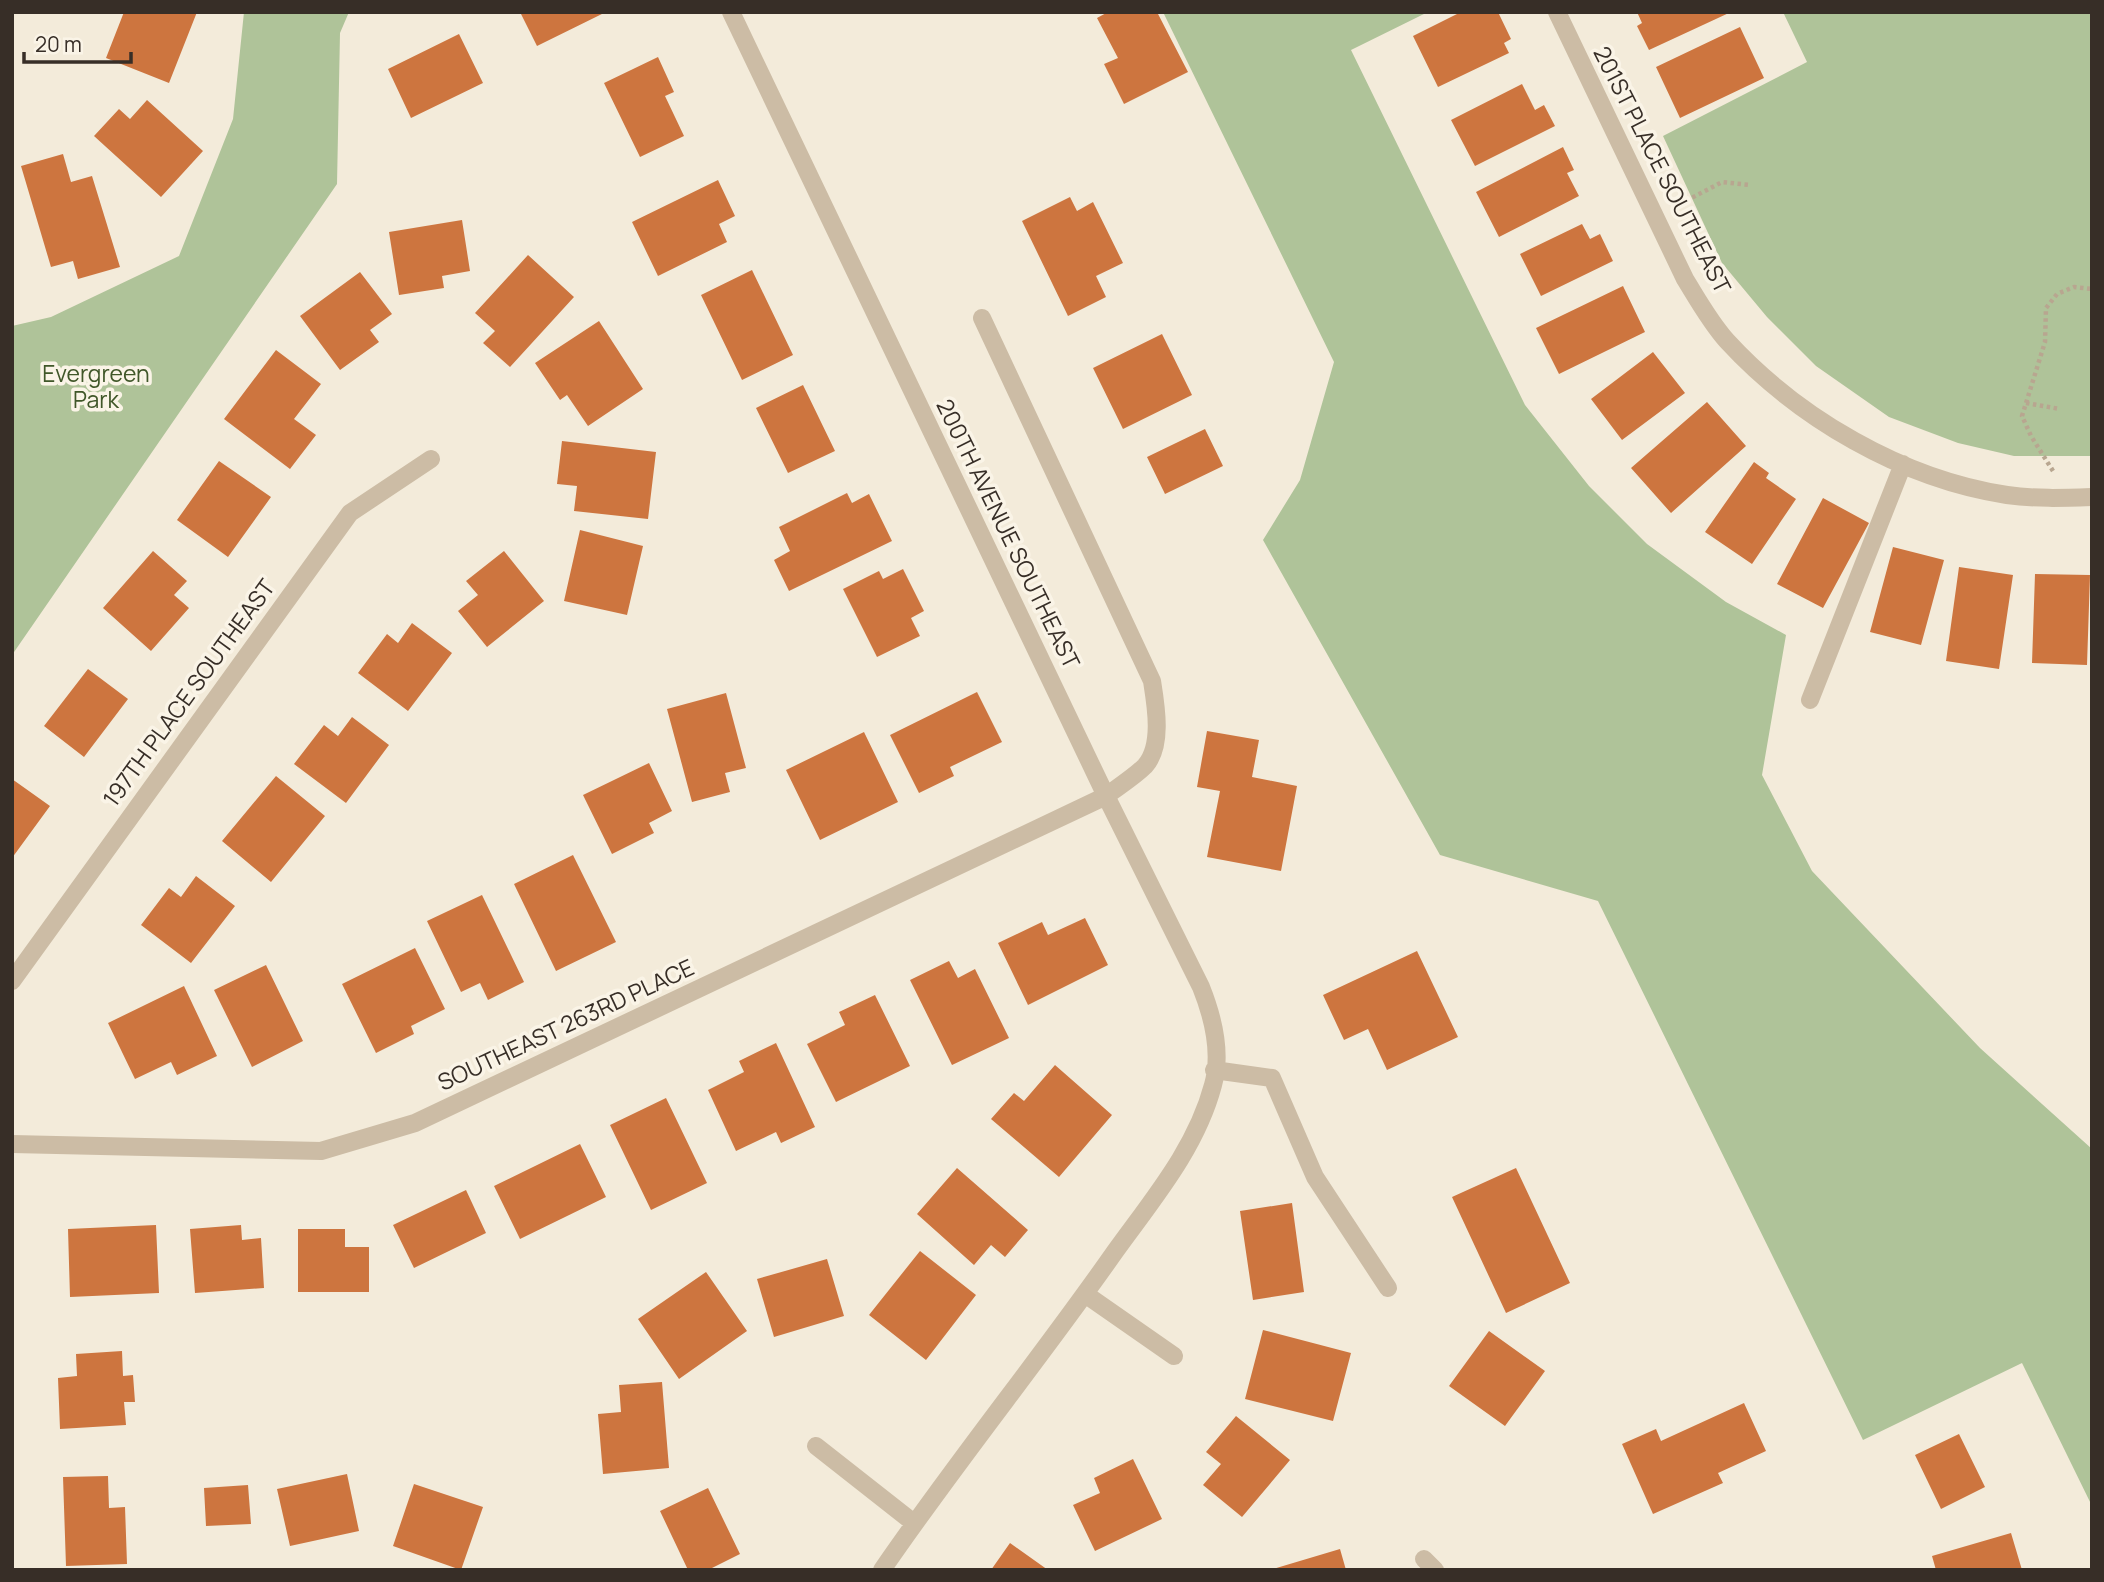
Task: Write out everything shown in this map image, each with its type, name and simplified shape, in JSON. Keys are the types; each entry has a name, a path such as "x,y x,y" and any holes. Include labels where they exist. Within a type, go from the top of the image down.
{"street":[{"name":"200TH AVENUE SOUTHEAST","path":"732,12 1106,796 1206,999 1216,1040 1214,1076 1188,1150 882,1570"},
{"name":"201ST PLACE SOUTHEAST","path":"1557,12 1654,218 1703,310 1726,340 1781,391 1863,445 1903,464 1961,485 2008,495 2055,499 2092,497"},
{"name":"SOUTHEAST 263RD PLACE","path":"12,1144 321,1151 415,1123 1106,796 1146,765 1156,740 1157,710 1152,681 982,318"},
{"name":"197TH PLACE SOUTHEAST","path":"12,981 350,513 431,459"},
{"path":"1811,700 1903,464"},
{"path":"1214,1076 1272,1078 1315,1177 1388,1288"},
{"path":"1085,1294 1174,1356"},
{"path":"816,1446 914,1523"}],"path":[{"path":"1654,218 1722,182 1750,185"},
{"path":"2055,499 2053,467 2024,425 2022,416 2045,342 2046,308 2057,294 2066,290 2084,286 2092,289"},
{"path":"2026,403 2060,409"}],"green space":[{"name":"Evergreen Park","path":"244,12 349,12 340,33 337,184 12,655 12,326 51,317 179,256 233,119"},
{"path":"1163,12 1428,12 1351,50 1525,405 1589,486 1647,544 1726,602 1786,635 1762,775 1812,871 1980,1048 2092,1149 2092,1506 2022,1363 1863,1440 1598,901 1440,855 1263,540 1300,480 1334,362"},
{"path":"1783,12 2092,12 2092,456 2014,456 1958,443 1889,417 1816,366 1767,317 1722,263 1663,136 1807,62"}],"building":[{"path":"124,12 197,12 169,83 106,58"},
{"path":"520,12 606,12 537,46"},
{"path":"1108,12 1157,12 1188,72 1124,104 1104,64 1118,58 1097,18"},
{"path":"1461,12 1498,12 1511,39 1504,43 1509,53 1438,87 1413,36"},
{"path":"1637,12 1731,12 1649,50 1637,26 1642,23"},
{"path":"1740,27 1764,78 1680,118 1656,67"},
{"path":"459,34 483,83 411,118 388,69"},
{"path":"658,57 674,92 665,96 684,136 640,157 604,83"},
{"path":"1522,84 1535,110 1544,105 1555,126 1475,166 1451,120"},
{"path":"147,100 203,151 161,197 94,136 119,109 130,119"},
{"path":"1563,147 1574,170 1567,173 1579,196 1499,237 1476,192"},
{"path":"63,154 71,182 92,176 120,267 78,279 73,261 51,267 21,166"},
{"path":"718,180 735,216 719,224 727,242 658,276 632,222"},
{"path":"1070,197 1077,211 1093,202 1123,263 1096,276 1106,297 1068,316 1022,221"},
{"path":"462,220 470,271 442,276 444,288 399,295 389,232"},
{"path":"1582,224 1590,239 1600,234 1613,261 1541,296 1520,254"},
{"path":"528,255 574,297 510,367 483,343 495,331 475,313"},
{"path":"752,270 793,355 742,380 701,295"},
{"path":"360,272 392,314 370,330 379,342 340,370 300,316"},
{"path":"1623,286 1645,332 1559,374 1536,328"},
{"path":"599,321 643,389 588,426 567,395 560,400 535,363"},
{"path":"1162,334 1192,395 1123,429 1093,368"},
{"path":"276,350 321,384 294,419 316,435 290,469 224,419"},
{"path":"1653,352 1685,393 1622,440 1591,399"},
{"path":"803,385 835,451 788,473 756,408"},
{"path":"1707,402 1746,446 1671,513 1631,468"},
{"path":"1205,429 1223,466 1165,494 1147,457"},
{"path":"562,441 656,452 648,519 574,511 577,486 557,484"},
{"path":"219,461 271,497 228,557 177,520"},
{"path":"1754,462 1769,473 1766,478 1796,499 1752,564 1705,532"},
{"path":"847,493 852,503 869,494 892,541 789,591 774,560 790,551 779,527"},
{"path":"1823,498 1869,523 1823,608 1777,584"},
{"path":"580,530 643,546 627,615 564,601"},
{"path":"1893,547 1944,560 1921,645 1870,632"},
{"path":"153,551 187,581 174,595 189,608 151,651 103,608"},
{"path":"504,551 544,601 487,647 458,611 478,595 466,581"},
{"path":"1959,567 2013,575 1999,669 1946,661"},
{"path":"903,569 924,611 911,618 920,636 877,657 843,589 879,571 883,579"},
{"path":"2035,574 2090,575 2087,665 2032,663"},
{"path":"412,623 452,653 408,711 358,673 387,634 398,643"},
{"path":"88,669 128,699 84,757 44,726"},
{"path":"977,692 1002,742 950,767 954,776 919,793 890,735"},
{"path":"726,693 746,768 725,773 730,792 692,802 667,709"},
{"path":"352,717 389,745 346,803 294,764 324,725 338,736"},
{"path":"1207,731 1259,740 1252,777 1297,786 1281,871 1207,857 1220,791 1197,787"},
{"path":"864,732 898,802 820,840 786,770"},
{"path":"649,763 672,811 649,823 654,833 612,854 583,795"},
{"path":"276,776 325,816 271,882 222,841"},
{"path":"12,779 50,806 12,858"},
{"path":"573,855 616,942 556,971 514,884"},
{"path":"196,876 235,906 191,963 141,925 169,888 181,897"},
{"path":"482,895 524,982 488,1000 480,983 461,992 427,921"},
{"path":"1085,918 1108,965 1028,1005 998,943 1042,922 1048,935"},
{"path":"415,948 445,1009 411,1026 414,1034 376,1053 342,984"},
{"path":"1417,951 1458,1037 1387,1070 1368,1029 1344,1040 1323,995"},
{"path":"949,961 958,978 975,969 1009,1038 952,1065 910,980"},
{"path":"266,965 303,1041 252,1067 214,990"},
{"path":"184,986 217,1056 177,1075 171,1062 135,1079 108,1023"},
{"path":"875,995 910,1066 836,1102 807,1044 845,1025 839,1012"},
{"path":"776,1043 815,1127 781,1143 776,1132 736,1151 708,1090 744,1072 739,1061"},
{"path":"1055,1065 1112,1115 1059,1177 991,1119 1014,1093 1024,1101"},
{"path":"666,1098 707,1183 651,1210 610,1125"},
{"path":"580,1144 606,1197 520,1239 494,1186"},
{"path":"957,1168 1028,1230 1005,1257 991,1245 974,1265 917,1214"},
{"path":"1516,1168 1570,1283 1506,1313 1452,1197"},
{"path":"466,1190 486,1233 414,1268 393,1225"},
{"path":"1292,1203 1304,1292 1253,1300 1240,1211"},
{"path":"156,1225 159,1293 70,1297 68,1229"},
{"path":"241,1225 242,1240 261,1238 264,1288 195,1293 190,1229"},
{"path":"298,1229 345,1229 345,1247 369,1247 369,1292 298,1292"},
{"path":"920,1251 976,1295 926,1360 869,1315"},
{"path":"827,1259 844,1316 774,1337 757,1279"},
{"path":"706,1272 747,1331 679,1379 638,1319"},
{"path":"1263,1330 1351,1353 1333,1421 1245,1399"},
{"path":"1489,1331 1545,1371 1505,1426 1449,1386"},
{"path":"122,1351 123,1376 133,1375 135,1402 124,1402 126,1425 60,1429 58,1378 77,1376 76,1354"},
{"path":"662,1382 669,1468 603,1474 598,1414 621,1412 619,1385"},
{"path":"1744,1403 1766,1451 1718,1473 1723,1483 1653,1514 1622,1444 1656,1429 1661,1441"},
{"path":"1236,1416 1290,1460 1242,1517 1203,1485 1221,1464 1206,1452"},
{"path":"1959,1434 1985,1487 1941,1509 1915,1455"},
{"path":"1133,1459 1162,1519 1095,1551 1073,1505 1100,1493 1094,1478"},
{"path":"347,1474 359,1531 290,1546 277,1489"},
{"path":"108,1476 109,1508 125,1507 127,1564 66,1566 63,1477"},
{"path":"414,1484 483,1507 461,1570 393,1546"},
{"path":"248,1485 251,1524 206,1526 204,1488"},
{"path":"708,1488 740,1554 708,1570 688,1570 660,1511"},
{"path":"2011,1533 2022,1570 1936,1570 1932,1556"},
{"path":"1010,1543 1048,1570 991,1570"},
{"path":"1340,1549 1346,1570 1273,1570 1273,1569"}]}
